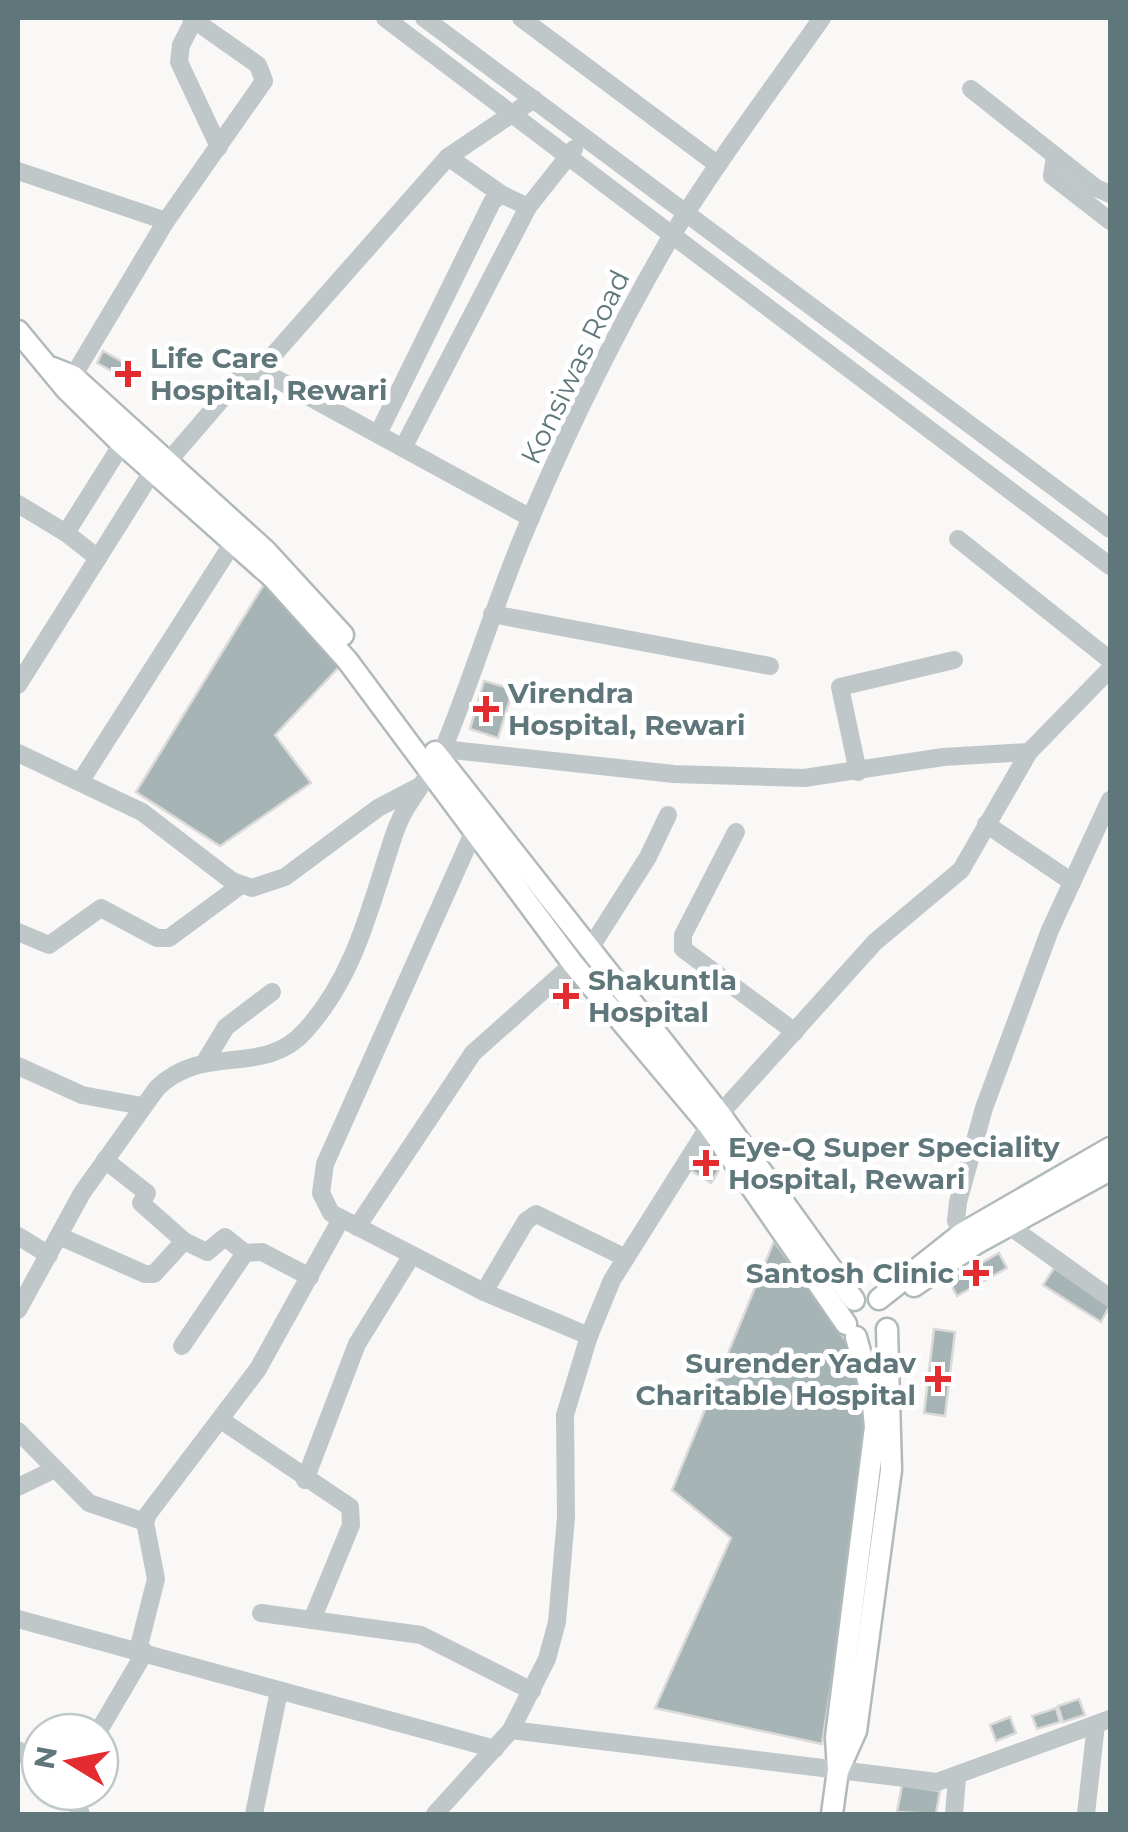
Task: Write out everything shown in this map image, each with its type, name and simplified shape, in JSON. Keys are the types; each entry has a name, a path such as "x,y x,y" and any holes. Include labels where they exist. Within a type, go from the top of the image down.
{"main road":[{"path":"18,331 234,542 438,758 474,831 715,1120 854,1300 851,1330"},
{"path":"69,382 122,444 266,551 318,605 438,758 581,958"},
{"path":"715,1120 851,1330 872,1395 875,1427 836,1737 838,1770 832,1814"},
{"path":"883,1302 965,1241 1110,1148"},
{"path":"1001,1220 1110,1170"},
{"path":"854,1300 862,1296 883,1302"},
{"path":"838,1770 856,1731 891,1470 883,1302"},
{"path":"851,1330 873,1340 887,1330"}],"street":[{"path":"69,382 166,220 220,147 260,88 264,75 192,18 179,62 220,147"},
{"path":"385,18 1110,566"},
{"path":"424,18 1110,529"},
{"path":"521,18 718,166"},
{"name":"Konsiwas Road","path":"418,787 438,758 531,518 674,234 822,18"},
{"path":"971,89 1110,194"},
{"path":"18,685 159,468 240,378 260,370 448,156 534,98"},
{"path":"403,448 528,207 585,138"},
{"path":"448,156 501,194 528,207"},
{"path":"1055,156 1052,176 1110,221"},
{"path":"18,171 166,220"},
{"path":"378,434 492,202 501,194"},
{"path":"260,370 531,518"},
{"path":"66,533 122,444"},
{"path":"1053,522 1071,500"},
{"path":"18,504 98,558"},
{"path":"958,539 1110,660"},
{"path":"80,782 234,542"},
{"path":"492,614 770,666"},
{"path":"858,772 840,687 954,660"},
{"path":"435,1814 511,1730 547,1660 557,1622 566,1517 563,1430 588,1336 626,1258 715,1120 882,934 961,870 1029,752 1110,669"},
{"path":"438,758 674,774 804,778 943,757 1029,752"},
{"path":"18,753 142,812 240,885 263,887 285,877 378,808 418,787"},
{"path":"18,1310 105,1160 142,1106 168,1078 206,1060 274,1053 293,1043 320,1012 351,962 396,832 418,787"},
{"path":"965,1241 958,1202 984,1108 1072,882 1110,800"},
{"path":"109,1712 142,1651 156,1579 145,1522 162,1492 258,1369 310,1277 473,1053 581,958 648,857 668,815"},
{"path":"986,824 1072,882"},
{"path":"474,831 325,1164 323,1202 349,1223 484,1292 588,1336"},
{"path":"736,832 683,935 683,949 795,1032"},
{"path":"18,932 49,945 95,911 107,908 157,938 169,938 240,885"},
{"path":"206,1060 226,1028 272,992"},
{"path":"18,1066 82,1095 142,1106"},
{"path":"105,1160 147,1193 140,1203 184,1241 207,1252 225,1237 244,1253 262,1252 310,1277"},
{"path":"484,1292 526,1221 536,1214 626,1258"},
{"path":"1001,1220 1110,1298"},
{"path":"18,1236 48,1255"},
{"path":"59,1236 145,1274 154,1274 184,1241"},
{"path":"182,1346 244,1253"},
{"path":"305,1480 356,1344 412,1255"},
{"path":"221,1420 305,1480 347,1504 352,1513 312,1620"},
{"path":"18,1430 89,1503 145,1522"},
{"path":"18,1488 54,1470"},
{"path":"261,1612 422,1635 532,1691"},
{"path":"18,1620 495,1748"},
{"path":"254,1814 279,1690"},
{"path":"511,1730 927,1782 957,1778 1103,1721"},
{"path":"1086,1814 1103,1721"},
{"path":"954,1814 957,1778"}],"building":[{"path":"103,351 132,367 125,378 97,363"},
{"path":"266,581 339,667 275,735 311,783 220,846 136,792"},
{"path":"484,681 513,689 498,738 470,729"},
{"path":"575,973 587,991 563,1009 550,991"},
{"path":"703,1142 727,1157 711,1183 687,1168"},
{"path":"774,1241 862,1363 871,1425 822,1744 655,1708 731,1538 672,1490"},
{"path":"999,1253 1007,1268 957,1296 949,1281"},
{"path":"1054,1268 1110,1305 1101,1322 1043,1285"},
{"path":"934,1329 955,1332 945,1416 924,1413"},
{"path":"1079,1699 1085,1715 1063,1722 1058,1706"},
{"path":"1056,1708 1060,1722 1037,1729 1032,1716"},
{"path":"1010,1717 1016,1733 996,1741 990,1725"},
{"path":"902,1785 940,1791 936,1814 897,1812"}],"place":[{"name":"Life Care Hospital, Rewari","path":"128,374"},
{"name":"Virendra Hospital, Rewari","path":"486,709"},
{"name":"Shakuntla Hospital","path":"566,996"},
{"name":"Eye-Q Super Speciality Hospital, Rewari","path":"706,1163"},
{"name":"Santosh Clinic","path":"976,1273"},
{"name":"Surender Yadav Charitable Hospital","path":"938,1379"}]}
